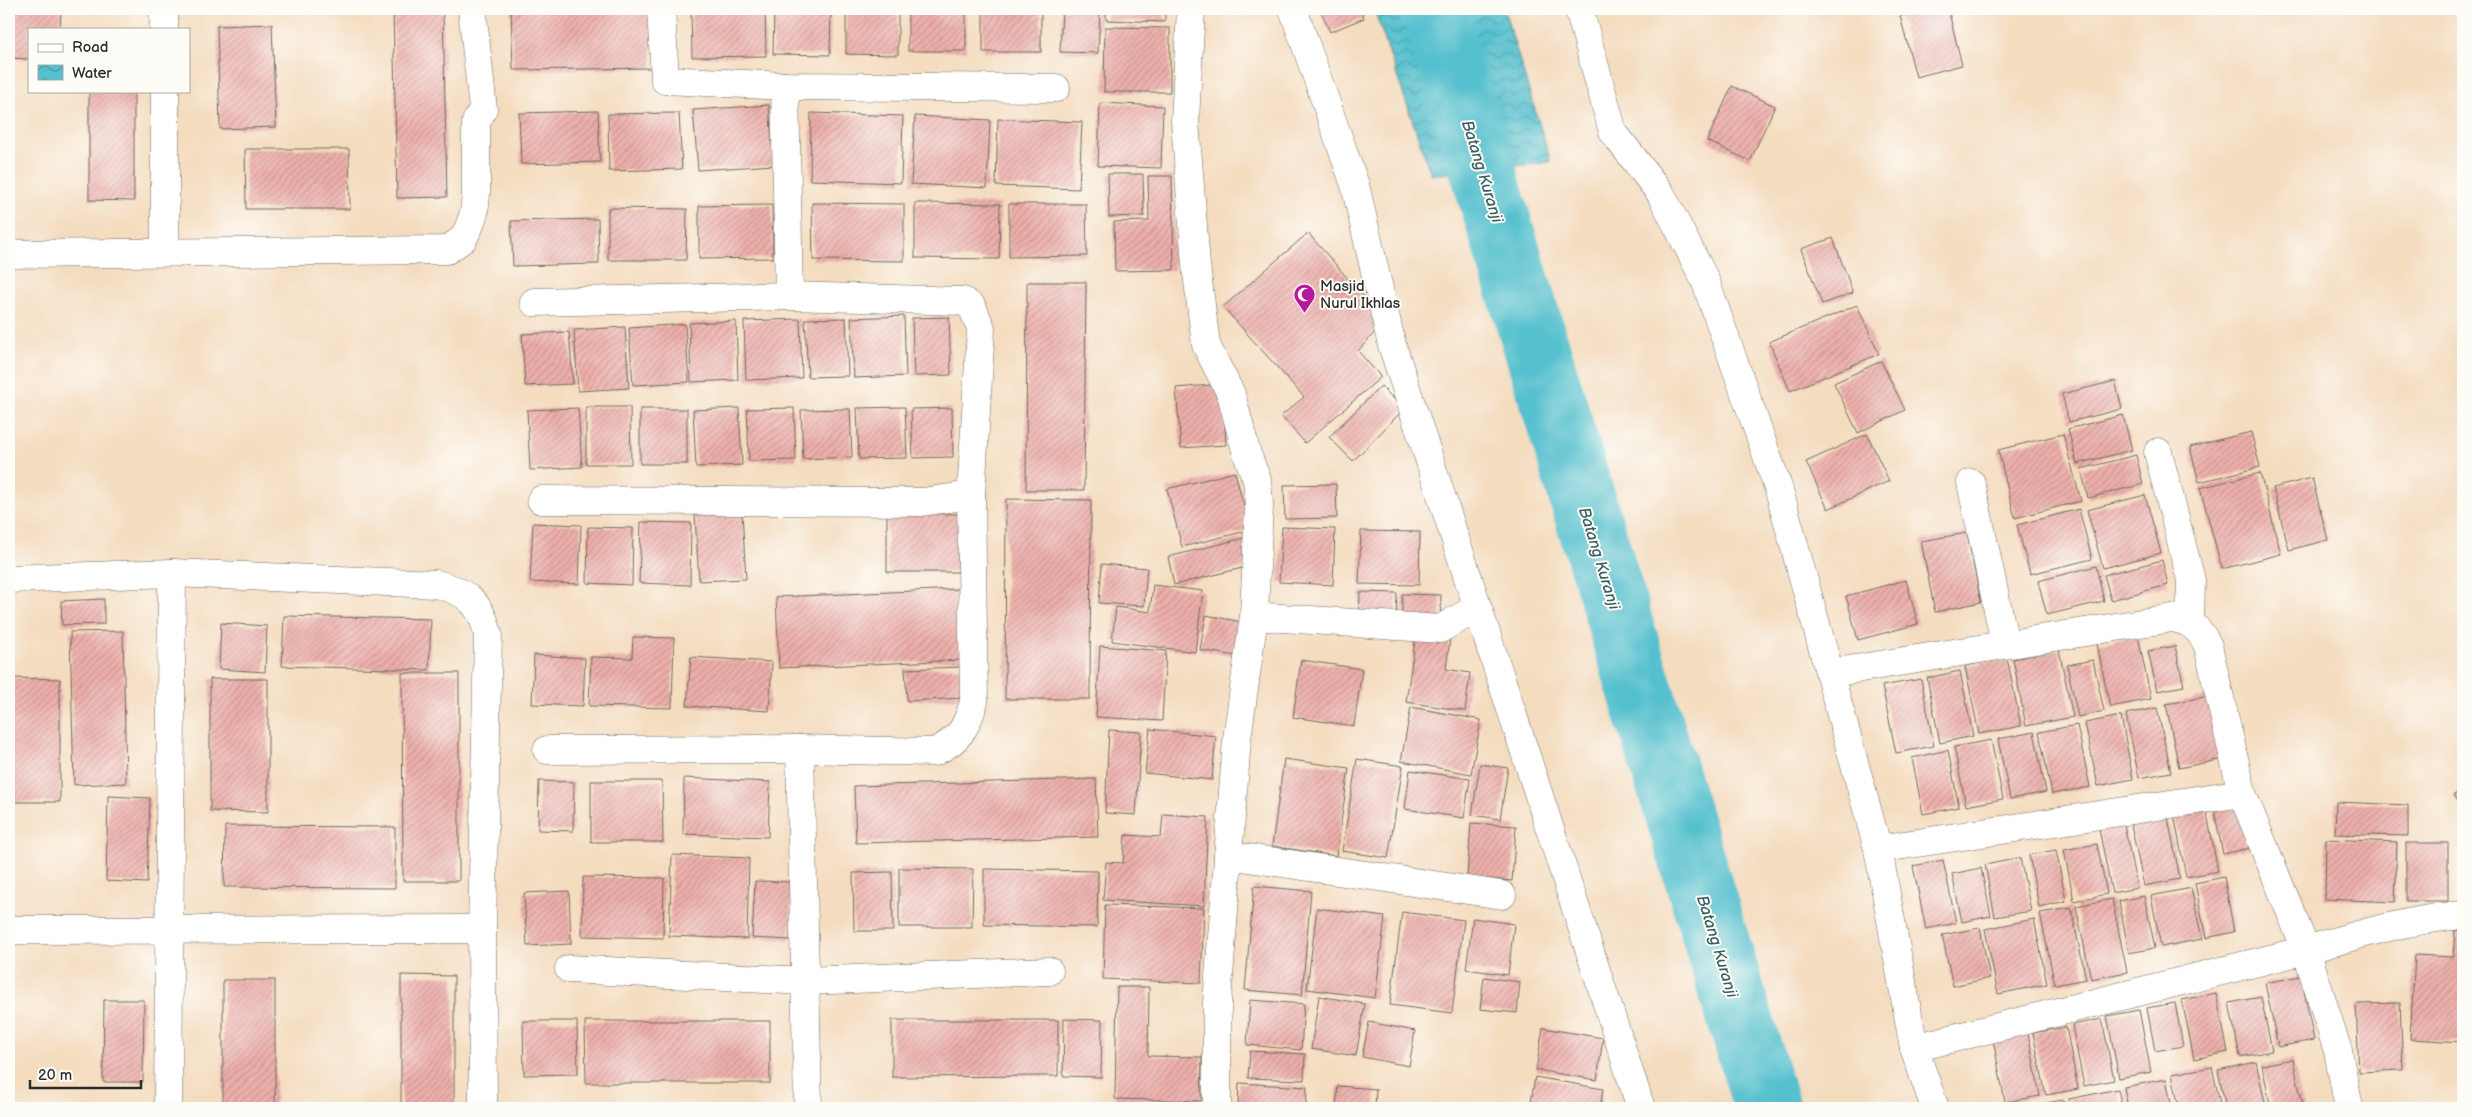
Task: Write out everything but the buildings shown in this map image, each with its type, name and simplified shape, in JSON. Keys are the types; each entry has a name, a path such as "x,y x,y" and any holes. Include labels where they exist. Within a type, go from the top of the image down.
{"street":[{"path":"164,9 164,28"},
{"path":"9,254 447,250 463,239 469,228 475,204 476,122 483,109 472,9"},
{"path":"661,9 665,80 785,86 1056,88"},
{"path":"1191,9 1185,122 1196,265 1206,345 1232,394 1247,454 1257,480 1259,505 1254,616 1237,739 1228,855 1218,1002 1217,1108"},
{"path":"1293,9 1355,185 1392,345 1641,1108"},
{"path":"1579,9 1613,132 1661,194 1705,280 1779,490 1878,848 1914,1048 1935,1108"},
{"path":"785,86 789,296"},
{"path":"165,92 165,252"},
{"path":"534,302 789,296 963,301 972,307 981,328 971,495 974,702 962,733 949,745 934,752 800,749 548,750"},
{"path":"2158,452 2191,580 2190,623"},
{"path":"1971,483 2005,643"},
{"path":"541,500 922,502 971,495"},
{"path":"9,579 172,573 436,584 467,595 485,618 488,634 482,929 483,1108"},
{"path":"168,1108 172,573"},
{"path":"1254,616 1440,629 1477,608"},
{"path":"1830,673 2005,643 2172,618 2190,623 2201,632 2208,646 2242,794 2306,950 2338,1051 2349,1108"},
{"path":"800,749 808,1108"},
{"path":"1878,848 2242,794"},
{"path":"1228,855 1502,895"},
{"path":"1914,1048 2306,950 2380,929 2436,917 2463,915"},
{"path":"9,930 482,929"},
{"path":"569,970 806,981 1049,971"}],"water":[{"path":"1374,9 1504,9 1551,162 1431,175"}],"waterway":[{"name":"Batang Kuranji","path":"1434,9 1767,1108"}],"place":[{"name":"Masjid Nurul Ikhlas","path":"1304,314"}]}
